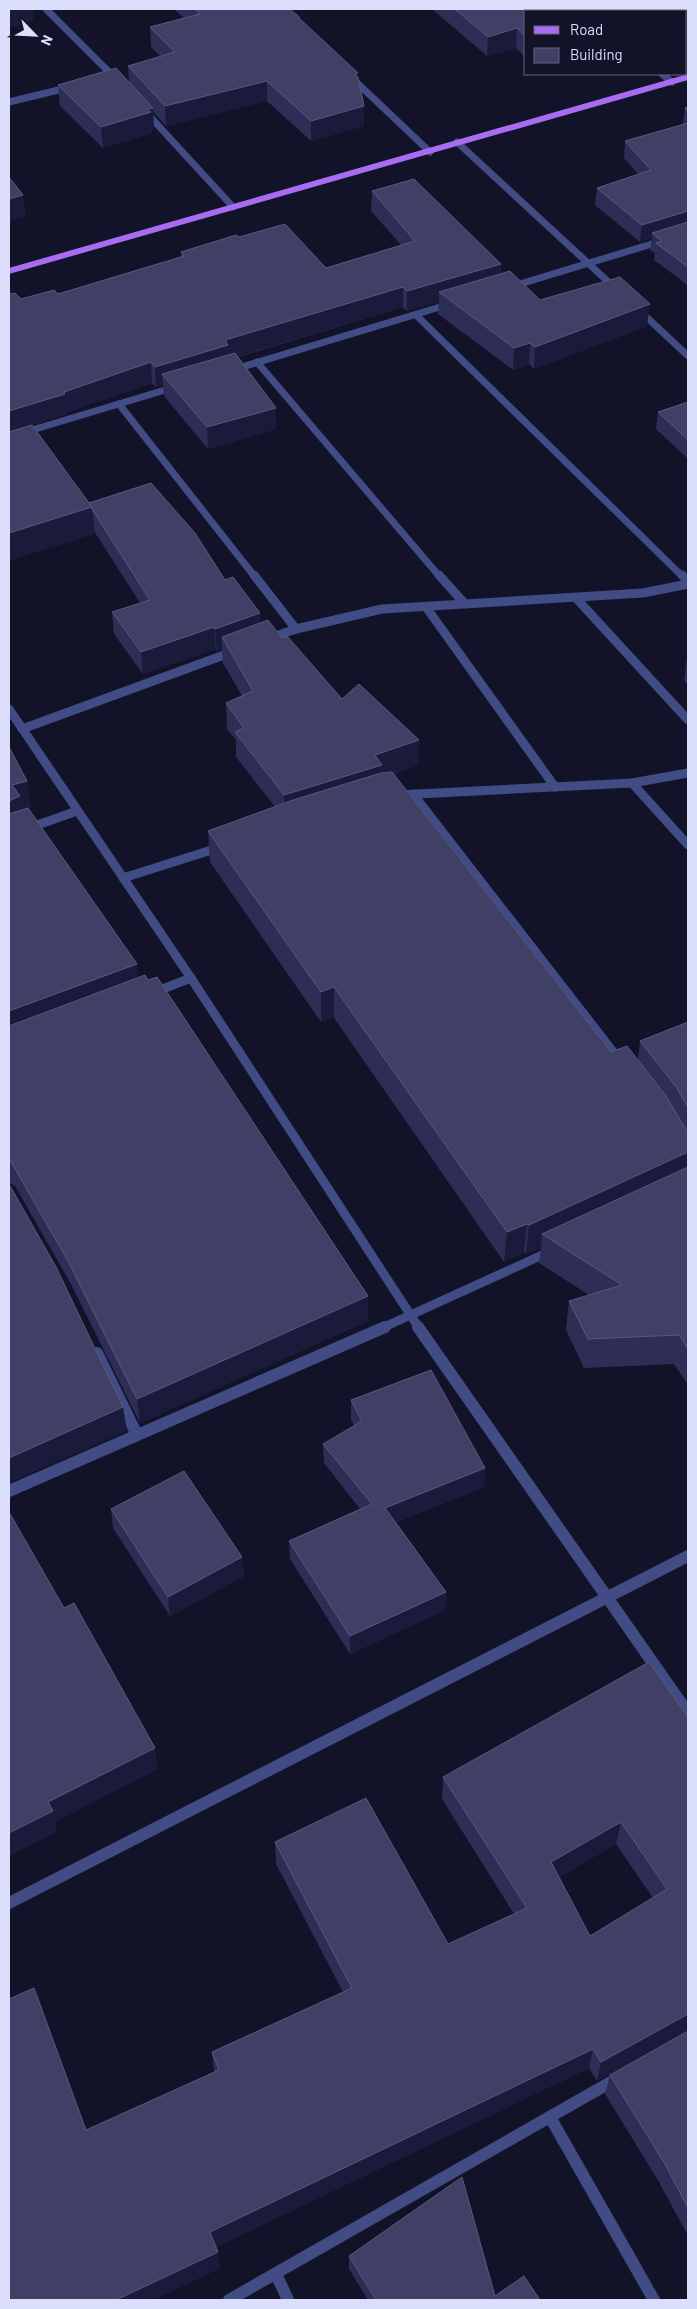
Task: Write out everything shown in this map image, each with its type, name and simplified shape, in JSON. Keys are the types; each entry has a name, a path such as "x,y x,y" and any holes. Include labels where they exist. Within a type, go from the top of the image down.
{"main road":[{"path":"9,271 688,77"}],"street":[{"path":"46,9 120,84"},
{"path":"343,70 430,152"},
{"path":"663,75 672,82"},
{"path":"104,79 113,76"},
{"path":"9,102 75,86"},
{"path":"140,105 233,207"},
{"path":"456,142 624,296"},
{"path":"502,289 688,233"},
{"path":"220,373 454,303"},
{"path":"631,303 688,356"},
{"path":"416,314 688,582"},
{"path":"257,362 418,552 465,604"},
{"path":"9,437 183,384"},
{"path":"119,404 296,629"},
{"path":"259,642 296,629 382,609 643,593 688,582"},
{"path":"576,598 688,720"},
{"path":"426,607 555,787"},
{"path":"22,729 241,649"},
{"path":"9,710 191,978 410,1316 688,1713"},
{"path":"388,796 632,783 688,773"},
{"path":"632,783 688,844"},
{"path":"413,794 624,1067"},
{"path":"9,835 77,811"},
{"path":"123,878 227,845"},
{"path":"145,995 191,978"},
{"path":"9,1491 410,1316 560,1246"},
{"path":"91,1341 137,1435"},
{"path":"9,1903 688,1556"},
{"path":"229,2300 628,2073"},
{"path":"550,2117 654,2300"},
{"path":"276,2274 288,2300"}],"building":[{"path":"195,9 290,9 358,73 355,74 358,77 364,106 311,121 267,81 165,106 128,66 175,52 150,27 200,14"},
{"path":"455,9 581,9 524,10 524,35 517,28 488,37"},
{"path":"116,68 153,108 147,109 151,112 101,127 58,85"},
{"path":"688,123 688,211 642,225 597,188 651,170 625,141"},
{"path":"9,177 23,195 9,199"},
{"path":"414,179 501,264 407,291 403,287 225,340 228,345 155,367 151,362 64,392 65,394 9,411 9,294 15,293 21,299 54,290 58,294 184,256 181,252 236,235 239,237 285,224 326,268 415,241 372,191"},
{"path":"688,222 688,267 656,243 662,241 652,233"},
{"path":"510,271 540,300 620,277 650,304 535,347 530,343 514,348 439,292"},
{"path":"235,353 276,408 207,427 162,374"},
{"path":"688,402 688,440 658,412"},
{"path":"32,425 92,507 9,533 9,432"},
{"path":"151,483 195,533 225,580 233,577 260,613 141,652 112,612 150,600 89,503"},
{"path":"268,620 282,638 287,636 342,699 359,684 419,740 375,755 382,765 284,795 235,732 244,728 226,703 253,691 222,637"},
{"path":"9,747 27,781 12,785 20,796 9,801"},
{"path":"392,772 611,1052 627,1046 666,1096 688,1133 688,1152 529,1225 527,1224 507,1232 334,987 321,992 208,831 293,800 381,773"},
{"path":"28,808 137,964 9,1011 9,814"},
{"path":"145,975 148,980 157,977 368,1296 137,1399 68,1261 9,1159 9,1026"},
{"path":"688,1022 688,1108 677,1088 640,1041"},
{"path":"688,1167 688,1349 679,1335 588,1339 569,1301 622,1285 542,1234"},
{"path":"9,1184 56,1267 123,1407 9,1458"},
{"path":"431,1370 485,1468 385,1508 446,1592 350,1636 289,1541 372,1504 323,1444 362,1421 351,1400"},
{"path":"184,1471 242,1557 168,1597 111,1509"},
{"path":"9,1512 64,1608 74,1603 155,1748 48,1802 53,1811 9,1833"},
{"path":"649,1662 688,1717 688,2014 601,2062 593,2049 210,2232 218,2252 116,2300 9,2300 9,1999 34,1988 86,2130 219,2070 212,2052 352,1988 275,1842 366,1798 448,1944 527,1908 443,1777","holes":["621,1822 667,1889 590,1936 551,1862"]},
{"path":"688,2031 688,2208 665,2164 610,2075"},
{"path":"462,2177 495,2296 524,2276 540,2300 376,2300 349,2256"}]}
